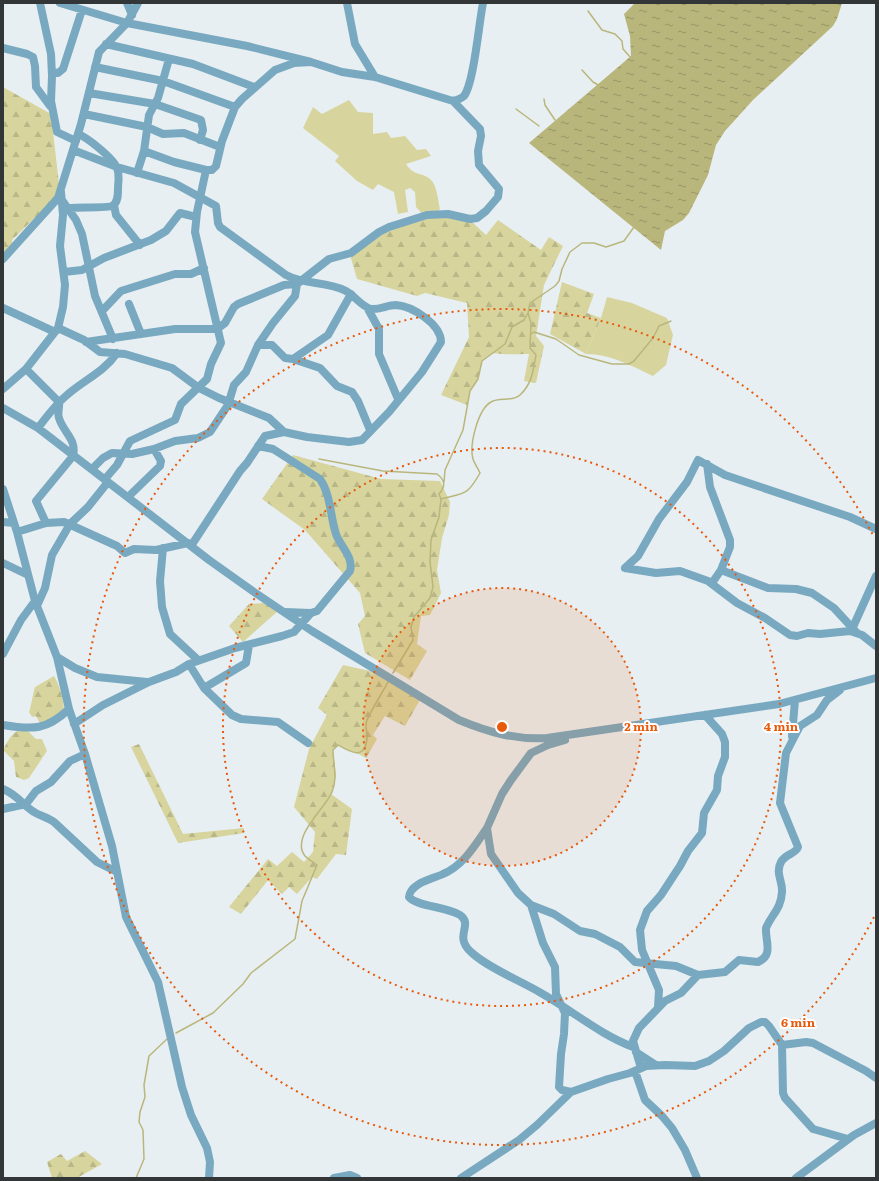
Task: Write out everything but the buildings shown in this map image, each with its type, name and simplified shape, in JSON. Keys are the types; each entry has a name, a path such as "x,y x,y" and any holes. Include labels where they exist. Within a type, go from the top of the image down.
{"street":[{"path":"40,3 51,51 52,72 50,101 54,112 56,132 77,137 92,143 117,167 119,176 118,196 114,205 116,215 140,244"},
{"path":"60,3 127,23 248,46 311,62 342,72 375,77 453,101 473,120 480,129 481,143 478,151 479,165 499,189 498,197 489,208 474,219 448,214 427,215 388,227 351,253 329,259 298,282 295,296 272,323 258,345 246,372 234,385 229,402 207,434 192,440 170,442 154,449 129,455 115,453 107,455 92,469"},
{"path":"127,3 132,15"},
{"path":"3,390 26,370 57,330 64,298 64,272 60,246 63,215 61,195 63,178 84,114 99,52 127,23 138,3"},
{"path":"347,3 355,44 375,77"},
{"path":"453,101 460,99 465,94 474,58 483,3"},
{"path":"52,72 58,73 63,69 82,10"},
{"path":"106,44 208,68 224,77 254,87"},
{"path":"3,48 33,57 36,87 54,112"},
{"path":"137,173 144,151 149,115 155,104 169,59"},
{"path":"144,151 206,170 212,170 216,166 220,147 235,107 254,87 280,67 294,63 311,62"},
{"path":"95,67 163,81 235,107"},
{"path":"89,93 155,104 201,120 203,130 200,140"},
{"path":"84,114 147,128 163,134 184,133 220,147"},
{"path":"73,150 117,167 174,183 201,196 216,206 218,224 220,227 298,282"},
{"path":"3,654 21,620 36,603 45,588 50,558 70,524 88,507 116,467 126,445 132,440 174,421 181,404 207,379 211,364 221,343 195,232 196,217 206,170"},
{"path":"61,195 82,234 95,296 103,310 113,338"},
{"path":"3,259 61,195"},
{"path":"69,208 84,206 110,207 114,205"},
{"path":"64,272 79,271 104,258 140,244 166,231 180,214 196,217"},
{"path":"103,310 121,291 175,274 191,274 204,268"},
{"path":"86,342 175,329 217,329 225,323 234,307 238,304 284,285 298,282 338,288 351,294 368,308 379,329 379,354 398,399"},
{"path":"294,359 328,335 351,294"},
{"path":"129,304 140,334"},
{"path":"17,532 46,523 60,522 70,524 117,546 124,553 134,549 163,548 190,544 240,471 247,464 258,446 268,434 284,432 307,437 356,442 362,440 389,412 398,399 422,372 438,348 441,338 434,327 414,310 393,305 375,310 368,308"},
{"path":"3,308 86,342 100,352 121,353 172,368 198,388 269,418 284,432"},
{"path":"38,428 59,402 78,386 97,374 121,353 122,337"},
{"path":"258,345 272,344 285,358 294,359 320,368 336,385 352,392 358,401 370,430"},
{"path":"26,370 59,402 58,417 73,441 73,456 36,501 46,523"},
{"path":"3,408 38,428 216,565 301,623 459,720 484,730 527,740 592,732 795,700 874,679"},
{"path":"258,446 273,449 320,479 325,487 336,534 349,558 351,566 349,572 339,582 317,611 311,613 285,612"},
{"path":"128,497 159,468 161,461 154,449"},
{"path":"855,630 797,636 790,635 765,618 737,603 712,583 680,571 656,573 625,568 638,556 659,519 687,482 698,460 725,475 850,517 876,529"},
{"path":"707,464 710,487 730,540 730,547 721,570 712,583"},
{"path":"3,490 7,524 17,532 36,603 57,657 69,709 85,754 112,846 126,917 158,982 182,1087 191,1115 207,1148 210,1162 209,1178"},
{"path":"163,548 160,581 162,607 170,634 198,660"},
{"path":"3,563 28,575"},
{"path":"721,570 768,588 796,589 812,593 834,608 855,630 876,646"},
{"path":"855,630 876,576"},
{"path":"74,724 103,705 149,682 176,672 198,660 294,632 311,613"},
{"path":"204,688 246,663 249,645"},
{"path":"57,657 75,668 97,677 149,682"},
{"path":"189,664 204,688 224,709 235,717 278,722 308,743"},
{"path":"487,828 491,854 518,893 531,905 554,914 580,931 595,934 620,947 635,962 648,962 676,966 698,975 725,972 739,960 758,962 767,954 768,947 766,928 779,909 783,891 779,875 779,866 785,856 794,853 798,847 780,803 786,753 800,726 817,715 827,700 846,687"},
{"path":"792,741 795,700"},
{"path":"3,725 42,727 59,718 69,709"},
{"path":"658,1007 659,990 642,950 639,936 645,915 661,895 688,851 702,833 704,828 704,813 718,790 718,776 725,758 726,742 722,734 705,714"},
{"path":"592,732 548,745 531,753 520,766 502,794 487,828 466,857 444,874 424,881 412,890 409,897 414,901 444,908 462,916 465,920 462,940 471,952 560,1005 593,1028 635,1049 656,1065"},
{"path":"3,809 26,804 36,791 51,782 70,762 85,754"},
{"path":"3,789 14,794 34,812 47,816 97,862 117,872"},
{"path":"531,905 543,943 555,967 556,994 564,1013 564,1034 559,1087 562,1090 571,1092"},
{"path":"697,1178 685,1150 672,1128 645,1100 633,1041 639,1028 658,1007 667,999 685,991 698,975"},
{"path":"461,1178 519,1140 571,1092 581,1087 638,1069 656,1065 695,1066 709,1061 724,1052 749,1028 761,1022 765,1022 769,1026 782,1045 783,1093 785,1098 813,1129 848,1139"},
{"path":"782,1045 806,1042 813,1043 866,1071 876,1078"},
{"path":"796,1178 848,1139 876,1123"},
{"path":"334,1178 350,1176 357,1178"}],"green space":[{"path":"3,87 51,114 60,193 12,240 13,249 3,258"},
{"path":"349,100 358,112 373,113 373,134 387,132 391,138 405,136 417,150 426,149 431,156 406,164 412,171 426,176 434,184 440,209 433,216 425,217 416,207 415,192 410,188 405,190 408,212 398,214 394,192 378,184 373,190 357,181 335,161 339,156 303,128 313,107 322,114"},
{"path":"433,216 470,220 486,235 498,220 541,250 549,237 563,246 544,285 536,336 544,346 536,383 524,381 529,354 492,353 482,361 478,379 470,391 467,405 441,395 469,337 467,303 425,293 417,296 357,279 350,255 392,228"},
{"path":"562,282 594,294 587,313 601,318 586,354 550,334"},
{"path":"607,297 632,303 667,318 673,335 666,365 653,376 612,358 586,354 601,318"},
{"path":"293,455 381,479 440,481 450,502 449,515 442,538 437,570 441,593 430,615 421,616 417,644 427,651 410,680 365,653 358,624 365,616 360,593 305,530 262,499"},
{"path":"264,603 278,611 243,642 229,626 249,604"},
{"path":"343,665 370,671 420,700 405,726 385,716 373,735 377,739 366,758 339,745 333,750 336,776 331,794 352,809 346,855 336,854 317,879 312,877 297,894 289,887 282,894 268,880 241,914 229,907 268,859 277,866 292,852 304,862 313,852 315,832 294,807 309,749 327,715 318,708"},
{"path":"54,676 58,683 64,707 59,715 42,727 36,716 32,717 29,712 35,687"},
{"path":"25,728 36,739 42,739 47,751 29,778 24,780 16,777 14,761 3,750 14,733"},
{"path":"139,744 183,834 244,828 244,833 178,843 131,747"},
{"path":"85,1151 102,1164 77,1178 52,1178 47,1162 61,1154 67,1161"}],"water":[{"path":"635,3 842,3 833,26 753,100 725,131 716,145 708,175 689,213 683,220 665,231 661,250 529,143 631,56 630,36 624,14"}],"waterway":[{"path":"588,11 602,30 615,34 622,41 623,49 631,58"},
{"path":"582,70 593,82 600,86"},
{"path":"544,99 545,105 555,120"},
{"path":"516,109 539,126"},
{"path":"393,673 413,640 411,627 414,617 430,598 433,587 430,562 431,540 439,517 441,499 465,492 472,486 480,473 473,459 472,445 479,419 486,406 494,401 517,397 524,391 530,382 536,355 530,348 531,323 528,313 530,303 555,286 559,281 562,269 570,252 582,243 594,243 606,247 624,241 634,227"},
{"path":"444,482 445,470 463,430 470,391 478,379 482,361 505,344 512,327 524,320 528,313"},
{"path":"531,334 534,332 556,339 579,355 612,364 629,364 634,361 653,338 659,326 671,321"},
{"path":"319,459 383,471 437,474 444,483 444,486 439,494 441,499"},
{"path":"176,1033 213,1013 243,984 251,973 295,939 302,901 317,865 305,856 302,848 302,840 310,823 328,799 334,787 335,776 333,750 338,745 356,753 363,750 366,745 367,738 367,720 388,682"},
{"path":"136,1178 144,1159 143,1130 139,1122 140,1112 145,1097 144,1085 149,1056 167,1039"}]}
